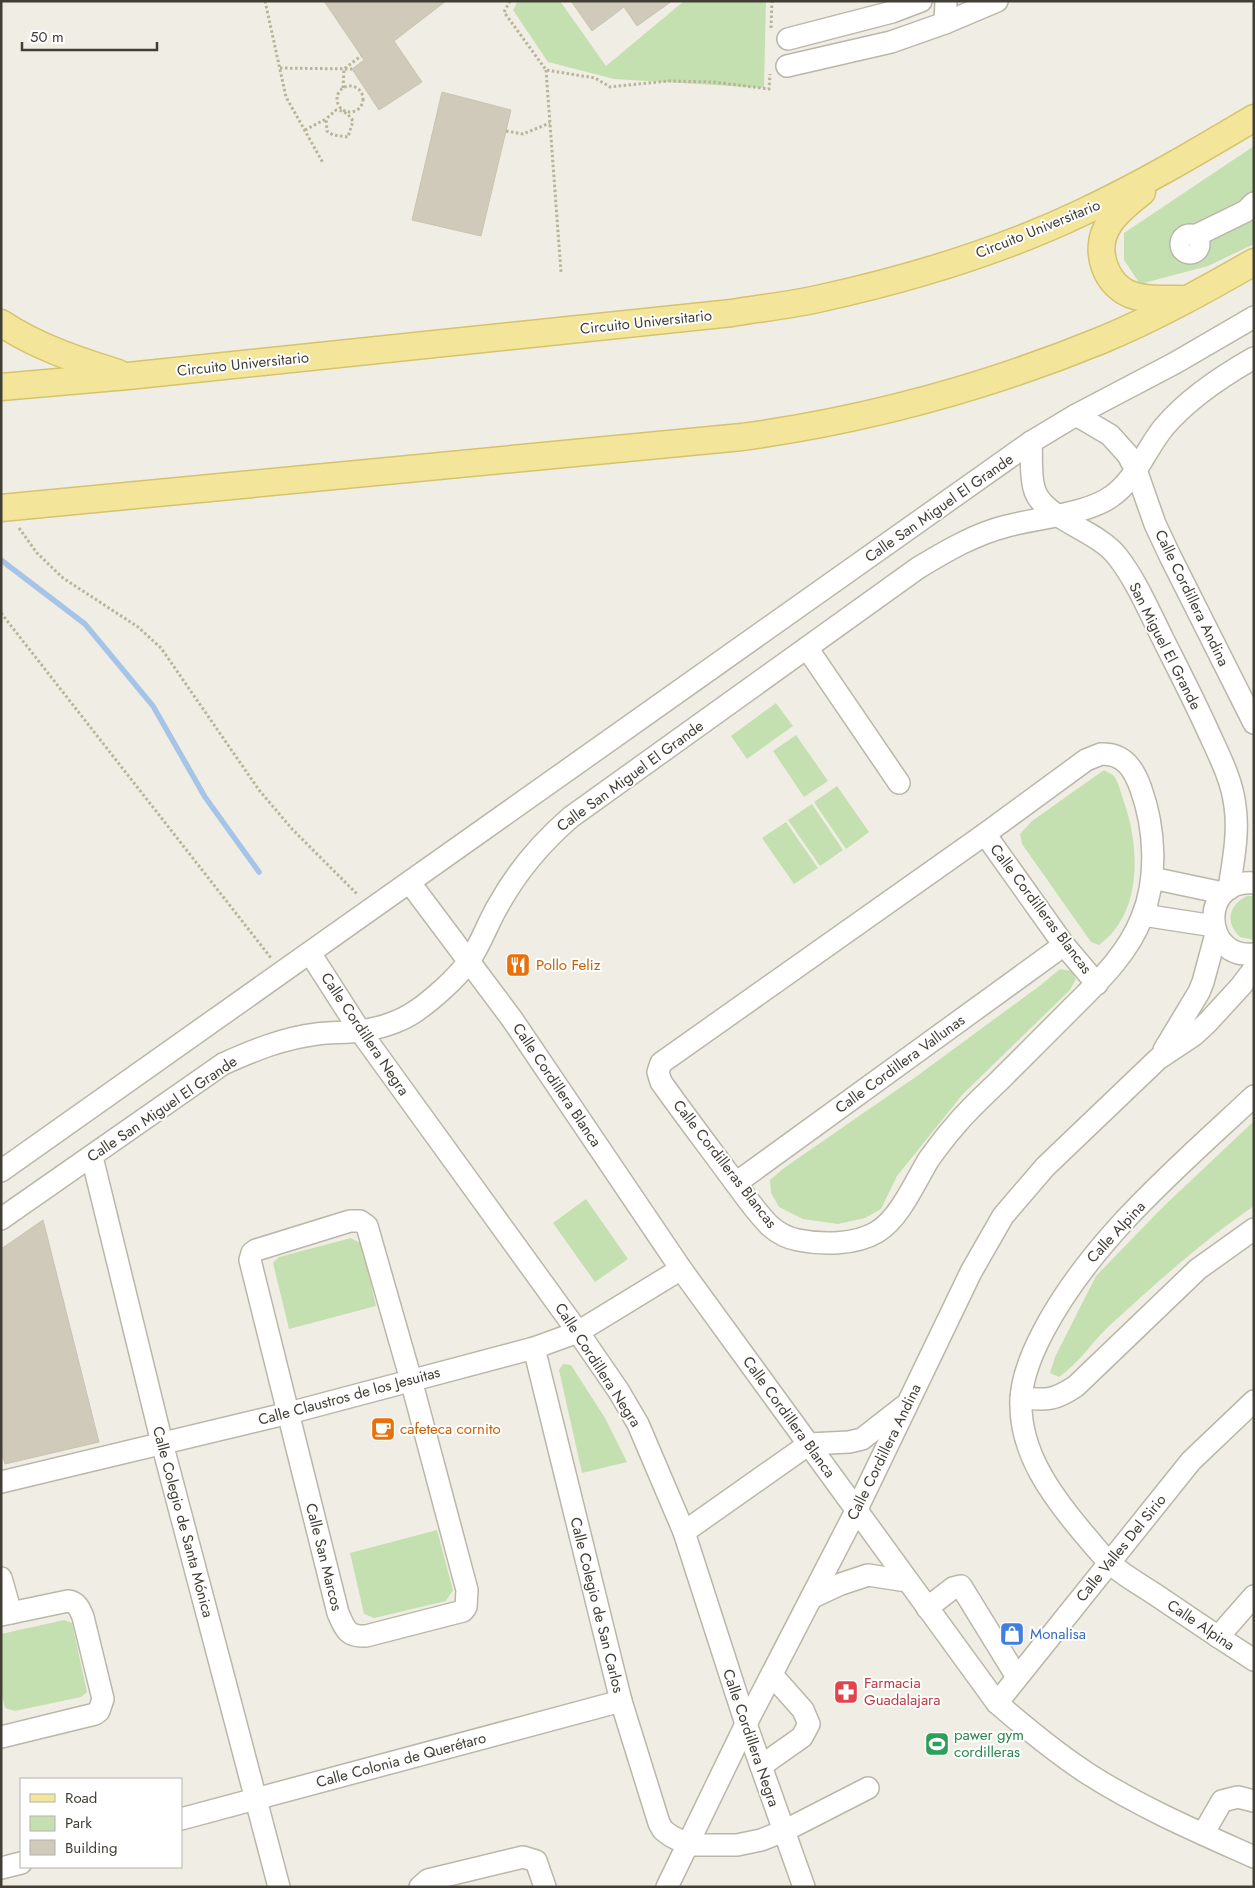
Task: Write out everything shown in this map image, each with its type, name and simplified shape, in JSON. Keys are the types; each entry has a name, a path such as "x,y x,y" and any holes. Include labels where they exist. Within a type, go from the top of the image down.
{"main road":[{"name":"Circuito Universitario","path":"1,387 128,376 722,314 820,298 894,281 1011,242 1080,214 1173,166 1254,118"},
{"path":"1173,166 1118,212 1108,225 1102,246 1102,261 1107,273 1122,291 1147,298 1188,300"},
{"path":"6,508 742,437 796,429 921,402 986,382 1103,339 1188,300 1254,262"},
{"path":"1,323 54,352 128,376"}],"street":[{"path":"788,38 892,12 921,1"},
{"path":"945,23 946,1"},
{"path":"787,66 891,42 945,23 997,1"},
{"path":"1195,236 1246,211 1254,203"},
{"name":"Calle San Miguel El Grande","path":"1,1171 1031,442 1076,415 1254,317"},
{"name":"Calle San Miguel El Grande","path":"1,1219 223,1064 254,1050 283,1041 318,1033 360,1031 389,1024 415,1012 440,992 468,962 499,903 518,874 540,845 571,816 887,589 947,551 984,533 1056,514 1080,510 1112,496 1136,470 1148,449 1165,426 1195,397 1254,358"},
{"path":"1076,415 1110,435 1128,456 1136,470"},
{"name":"San Miguel El Grande","path":"1031,442 1032,476 1037,497 1042,504 1056,514 1107,544 1118,557 1143,599 1217,750 1230,783 1236,812 1236,842 1226,891 1214,909 1215,930"},
{"name":"Calle Cordillera Andina","path":"1136,470 1155,524 1254,723"},
{"path":"807,648 899,783"},
{"name":"Calle Cordilleras Blancas","path":"1111,754 1121,757 1138,780 1149,819 1152,878 1143,915 1126,949 1097,984 954,1126 930,1158 894,1215 876,1232 856,1240 834,1242 795,1240 781,1234 770,1226 736,1183 661,1082 658,1072 661,1063 985,834 1086,760 1095,756 1111,754"},
{"name":"Calle Cordilleras Blancas","path":"985,834 1064,944 1097,984"},
{"path":"1152,878 1226,891 1243,883 1254,883"},
{"name":"Calle Cordillera Blanca","path":"410,882 512,1019 681,1269 997,1703 1037,1738 1090,1775 1165,1817 1254,1857"},
{"path":"1143,915 1215,930 1230,949 1239,953 1254,954"},
{"name":"Calle Cordillera Andina","path":"1158,1059 1199,992 1206,974 1215,930"},
{"name":"Calle Cordillera Vallunas","path":"736,1183 1064,944"},
{"name":"Calle Cordillera Negra","path":"310,953 360,1031 578,1332 618,1390 638,1424 684,1532 746,1724 804,1887"},
{"name":"Calle Cordillera Andina","path":"667,1887 746,1724 856,1511 971,1272 1003,1216 1045,1167 1158,1059 1194,1035 1207,1023 1241,986 1254,968"},
{"name":"Calle Alpina","path":"1254,1096 1137,1208 1099,1248 1074,1279 1034,1348 1025,1375 1021,1398 1021,1413 1025,1436 1033,1460 1044,1483 1065,1512 1109,1563 1254,1660"},
{"name":"Calle Colegio de Santa Mónica","path":"92,1156 162,1443 279,1887"},
{"name":"Calle San Marcos","path":"350,1221 360,1221 367,1226 412,1380 467,1590 466,1607 463,1611 366,1636 352,1635 348,1632 338,1613 288,1413 250,1257 256,1250 350,1221"},
{"path":"1021,1398 1040,1400 1059,1397 1076,1386 1198,1269 1254,1229"},
{"name":"Calle Claustros de los Jesuitas","path":"1,1482 288,1413 534,1348 578,1332 681,1269"},
{"name":"Calle Colegio de San Carlos","path":"534,1348 621,1701 659,1824 671,1836 689,1845"},
{"name":"Calle Valles Del Sirio","path":"997,1703 1191,1461 1254,1401"},
{"path":"684,1532 809,1444 849,1442 862,1439 908,1404"},
{"path":"811,1598 841,1584 868,1576 907,1581"},
{"path":"1,1578 6,1614 68,1601 75,1603 83,1617 103,1699 100,1711 95,1714 1,1736"},
{"path":"927,1608 953,1588 961,1586 1017,1677"},
{"path":"1218,1637 1254,1596"},
{"path":"761,1766 802,1737 808,1724 802,1710 772,1675"},
{"name":"Calle Colonia de Querétaro","path":"182,1819 621,1701"},
{"path":"689,1845 737,1845 761,1840 784,1831 868,1788"},
{"path":"1203,1834 1222,1801 1238,1797 1254,1801"},
{"path":"420,1887 428,1880 524,1857 536,1861 545,1887"},
{"path":"1,1868 20,1863"}],"path":[{"path":"265,1 286,97 323,163"},
{"path":"510,1 504,12 546,70 561,272"},
{"path":"342,88 344,69 361,56"},
{"path":"280,68 352,69"},
{"path":"546,70 594,78 610,87 668,81 713,82 769,89"},
{"path":"304,130 336,110 343,110 355,111 361,109 365,100 362,92 359,89 346,86 338,92 337,99 343,110 354,121 348,138 333,135 327,131 326,118"},
{"path":"506,131 523,134 550,122"},
{"path":"6,508 37,553 64,578 138,627 161,648 260,790 292,829 372,909"},
{"path":"1,613 282,973"}],"green space":[{"path":"518,1 560,1 606,66 684,1 766,1 764,88 614,79 548,62 513,10"},
{"path":"1254,146 1254,244 1208,266 1140,284 1124,260 1124,233"},
{"path":"776,703 793,726 747,759 731,736"},
{"path":"796,735 828,781 804,797 773,751"},
{"path":"1104,770 1114,776 1120,790 1130,823 1135,861 1134,881 1123,917 1113,932 1099,945 1091,942 1022,844 1020,834 1032,821"},
{"path":"837,786 869,832 846,849 814,802"},
{"path":"812,804 843,850 820,866 788,820"},
{"path":"786,822 818,868 794,884 762,838"},
{"path":"1247,896 1254,896 1254,940 1240,937 1235,932 1231,920 1232,909"},
{"path":"1060,969 1071,971 1076,979 1070,990 963,1094 897,1176 881,1209 865,1218 838,1224 803,1219 779,1207 771,1193 770,1180 784,1168 917,1076"},
{"path":"1254,1121 1254,1206 1215,1234 1160,1280 1107,1328 1066,1372 1059,1377 1050,1373 1055,1357 1096,1276 1163,1207"},
{"path":"586,1199 628,1259 595,1282 553,1223"},
{"path":"351,1238 362,1244 376,1306 289,1329 273,1263 279,1257"},
{"path":"563,1364 571,1365 605,1418 627,1462 582,1473 559,1370"},
{"path":"437,1530 453,1590 446,1601 374,1618 364,1614 350,1553"},
{"path":"64,1620 72,1623 87,1692 81,1697 15,1711 5,1708 1,1690 1,1634"}],"building":[{"path":"324,1 446,1 394,41 422,82 379,110 352,69 364,60"},
{"path":"571,1 672,1 637,26 624,7 592,31"},
{"path":"442,92 511,110 481,236 412,220"},
{"path":"43,1220 99,1442 5,1464 1,1451 1,1249"}],"waterway":[{"path":"1,560 85,624 153,706 205,797 259,872"}],"place":[{"name":"Pollo Feliz","path":"518,965"},
{"name":"cafeteca cornito","path":"383,1429"},
{"name":"Monalisa","path":"1012,1634"},
{"name":"Farmacia Guadalajara","path":"846,1692"},
{"name":"pawer gym cordilleras","path":"937,1744"}]}
